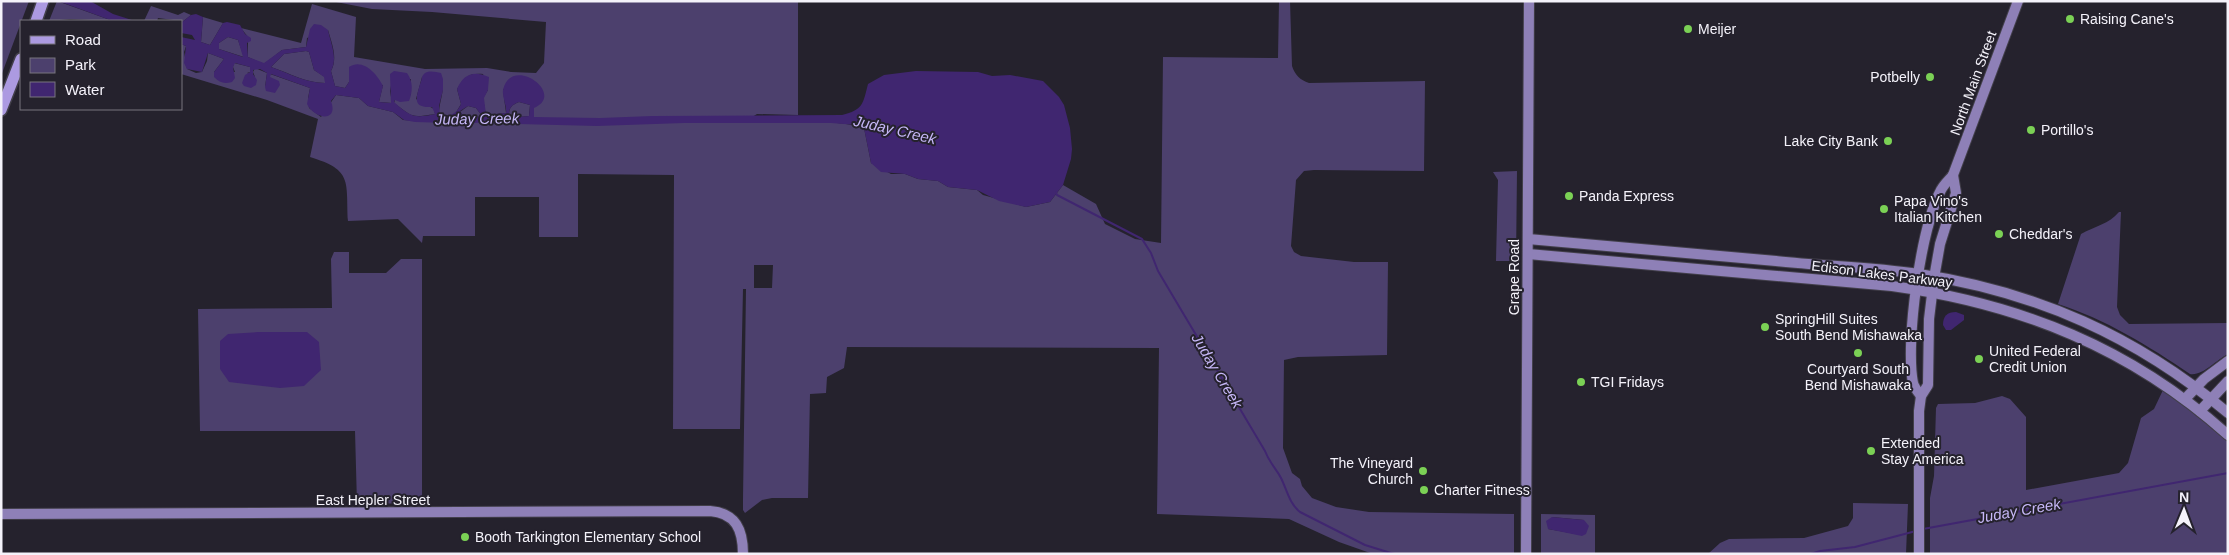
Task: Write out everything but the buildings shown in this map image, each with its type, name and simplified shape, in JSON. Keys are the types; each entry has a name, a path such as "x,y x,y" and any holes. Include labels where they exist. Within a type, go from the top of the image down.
{"main road":[{"path":"1,110 20,62"}],"street":[{"name":"Grape Road","path":"1526,554 1529,1"},
{"name":"North Main Street","path":"1921,396 1913,384 1913,319 1925,240 1941,189 1953,175 2018,1"},
{"name":"North Main Street","path":"1919,554 1921,396 1928,385 1934,278 1940,244 1956,193 1953,175"},
{"name":"Edison Lakes Parkway","path":"1528,240 1919,274 2028,300 2080,319 2131,344 2196,387 2228,413"},
{"name":"Edison Lakes Parkway","path":"1528,254 1916,290 2005,309 2072,333 2131,363 2185,399 2228,435"},
{"path":"2185,399 2196,387 2228,361"},
{"path":"2200,411 2228,381"},
{"name":"East Hepler Street","path":"1,514 710,511 730,517 739,528 743,554"}],"green space":[{"path":"1,1 29,1 22,20 20,20 20,25 1,76"},
{"path":"57,1 110,20 70,19 49,20"},
{"path":"331,1 798,1 798,115 757,114 742,123 821,122 864,128 871,163 891,174 905,174 918,179 938,181 948,187 977,190 983,195 1026,207 1050,202 1063,185 1096,204 1105,224 1135,239 1161,243 1163,57 1278,58 1279,1 1290,1 1292,66 1296,75 1303,80 1309,83 1425,81 1424,171 1314,170 1304,171 1296,180 1291,246 1294,252 1301,256 1354,262 1388,262 1387,355 1298,357 1284,360 1283,448 1292,473 1300,479 1302,486 1312,498 1336,507 1369,512 1514,514 1514,554 1373,554 1339,542 1289,519 1157,514 1159,348 847,347 844,368 827,377 826,393 810,394 808,498 772,498 762,500 745,513 743,510 743,499 746,289 743,289 740,429 673,429 674,175 578,174 578,237 539,237 539,197 475,197 475,236 423,236 422,243 398,219 348,221 346,187 340,172 324,162 310,157 318,119 267,100 182,74 182,44 186,46 184,52 187,69 196,73 202,72 208,53 224,59 214,72 235,72 234,63 250,67 250,72 247,73 255,77 253,72 255,68 267,73 265,87 270,74 310,88 309,108 321,117 336,95 359,98 368,106 393,112 403,120 447,123 502,121 518,124 534,117 534,108 509,80 503,90 506,113 486,115 483,98 488,90 483,74 470,75 457,89 461,104 455,114 445,116 439,114 443,89 440,73 422,77 416,99 434,109 435,114 412,115 394,103 395,100 411,95 411,79 392,80 390,91 392,103 379,102 383,85 349,82 345,88 335,86 331,71 334,51 328,30 307,38 306,47 282,50 264,64 248,57 248,37 241,28 301,43 312,4 356,17 354,57 425,69 487,68 511,72 536,73 544,63 546,22 372,9","holes":["754,265 773,265 772,288 754,288"]},
{"path":"151,6 178,15 184,12 191,15 182,22 182,20 158,18 157,20 144,20"},
{"path":"203,17 223,23 210,45 201,42"},
{"path":"228,37 238,40 244,57 219,49 219,43"},
{"path":"309,52 314,70 325,77 325,83 304,80 271,67 284,54"},
{"path":"519,102 530,105 529,116 518,117 509,115 511,107"},
{"path":"468,106 476,108 482,116 473,118 460,112"},
{"path":"1517,171 1516,261 1496,261 1498,180 1493,172"},
{"path":"2121,212 2117,307 2120,315 2129,324 2228,323 2228,354 2200,373 2190,374 2159,353 2110,325 2058,304 2081,234 2106,222"},
{"path":"334,252 349,252 349,273 386,273 401,259 422,259 422,503 357,504 355,431 200,431 198,309 332,308 331,259"},
{"path":"2163,390 2183,403 2228,442 2228,554 1930,554 1930,498 1934,476 1936,408 1938,404 1975,403 2002,396 2010,399 2026,417 2026,490 2119,473 2128,463 2141,418 2154,409"},
{"path":"1853,503 1908,504 1906,554 1708,554 1720,543 1729,539 1804,538 1848,526 1853,518"},
{"path":"1541,514 1595,515 1595,554 1541,554","holes":["1552,517 1584,520 1582,535 1548,529"]}],"water":[{"path":"58,1 90,1 113,14 132,20 110,20"},
{"path":"196,14 203,17 201,42 210,45 223,23 240,25 245,34 251,38 251,41 247,43 248,57 264,63 282,50 306,47 310,29 314,24 321,25 328,30 332,46 334,61 331,71 335,86 345,88 349,82 349,67 359,64 373,72 383,86 379,102 391,103 390,74 394,71 407,73 412,86 409,101 400,102 395,100 394,102 408,113 417,116 435,114 432,107 421,106 417,101 422,77 425,73 431,71 441,73 443,79 443,90 439,106 440,116 453,114 458,110 461,104 457,89 459,84 470,75 479,74 489,77 488,90 484,98 486,115 506,113 503,90 508,80 516,76 525,76 534,80 541,87 544,94 542,102 534,108 534,117 600,118 842,115 858,108 863,101 868,84 884,75 916,71 978,72 992,76 1010,75 1043,81 1059,97 1064,105 1070,128 1071,159 1063,185 1050,202 1026,207 999,201 977,190 948,187 938,181 918,179 905,174 881,172 871,163 864,128 856,125 831,123 684,123 597,126 518,124 502,121 474,123 458,121 447,123 415,122 404,120 393,112 368,106 359,98 336,95 331,101 332,113 329,116 325,116 315,113 307,104 310,88 271,74 270,77 279,81 280,85 275,93 266,91 267,73 260,69 253,70 257,80 256,85 251,88 244,86 242,83 245,75 250,72 250,67 235,63 233,67 235,78 232,82 222,83 214,77 214,72 224,59 208,53 202,72 187,69 184,63 186,46 182,44 182,37 195,40 192,35 182,33 182,22 191,15","holes":["228,37 238,40 243,57 219,49 219,43","309,52 314,70 324,77 325,83 304,80 271,67 284,54","519,102 530,105 529,116 518,117 509,115 510,108","468,106 476,108 482,116 473,118 462,114 460,111"]},
{"path":"1956,312 1964,315 1964,320 1951,330 1946,330 1943,325 1945,317 1950,313"},
{"path":"307,332 319,342 321,370 304,386 280,388 229,382 220,369 220,341 228,334"},
{"path":"1552,517 1584,520 1589,526 1586,534 1582,536 1548,529 1546,521"}],"waterway":[{"name":"Juday Creek","path":"1056,192 1057,195 1142,239 1151,253 1158,271 1279,475 1296,508 1300,512 1365,545 1394,554"},
{"name":"Juday Creek","path":"1923,529 2228,473"},
{"name":"Juday Creek","path":"1811,554 1820,551 1855,547 1916,531"}],"place":[{"name":"Raising Cane's","path":"2070,19"},
{"name":"Meijer","path":"1688,29"},
{"name":"Potbelly","path":"1930,77"},
{"name":"Portillo's","path":"2031,130"},
{"name":"Lake City Bank","path":"1888,141"},
{"name":"Panda Express","path":"1569,196"},
{"name":"Papa Vino's Italian Kitchen","path":"1884,209"},
{"name":"Cheddar's","path":"1999,234"},
{"name":"SpringHill Suites South Bend Mishawaka","path":"1765,327"},
{"name":"Courtyard South Bend Mishawaka","path":"1858,353"},
{"name":"United Federal Credit Union","path":"1979,359"},
{"name":"TGI Fridays","path":"1581,382"},
{"name":"Extended Stay America","path":"1871,451"},
{"name":"The Vineyard Church","path":"1423,471"},
{"name":"Charter Fitness","path":"1424,490"},
{"name":"Booth Tarkington Elementary School","path":"465,537"}]}
